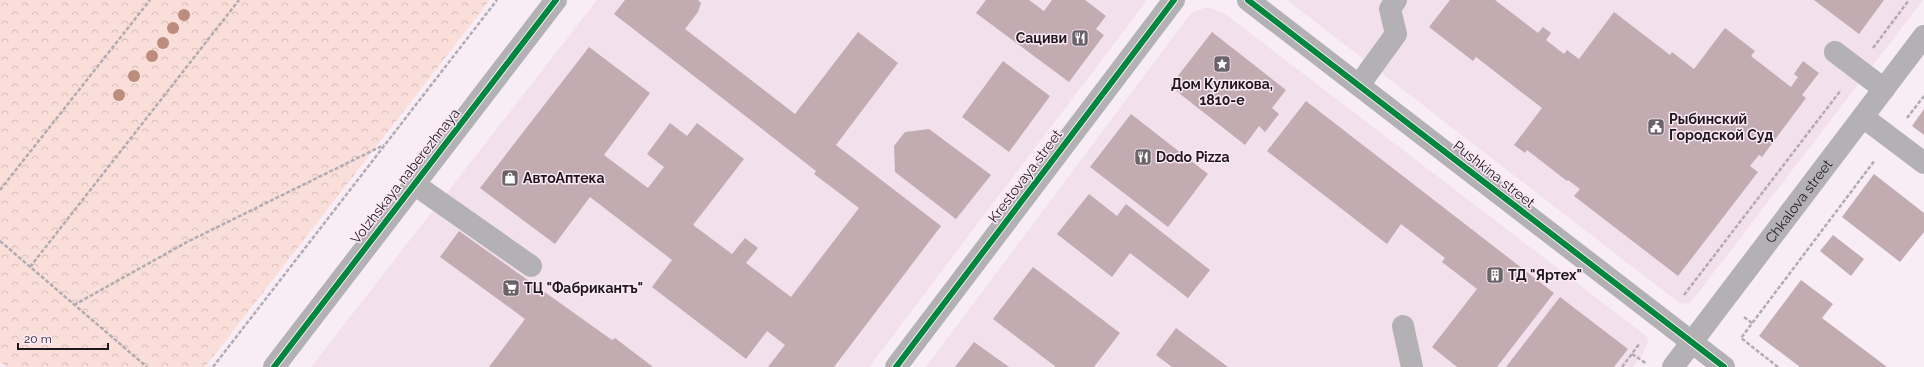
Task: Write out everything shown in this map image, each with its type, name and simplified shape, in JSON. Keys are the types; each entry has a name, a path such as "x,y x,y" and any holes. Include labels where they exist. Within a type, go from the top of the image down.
{"street":[{"name":"Volzhskaya naberezhnaya","path":"274,367 556,0"},
{"name":"Krestovaya street","path":"896,367 1174,0"},
{"name":"Pushkina street","path":"1248,0 1724,367"},
{"path":"1359,85 1396,34 1390,9 1396,0"},
{"name":"Chkalova street","path":"1673,367 1924,36"},
{"path":"1835,52 1884,88"},
{"path":"1863,117 1924,163"},
{"path":"414,184 531,266"},
{"path":"1403,326 1412,367"}],"path":[{"path":"0,190 150,0"},
{"path":"30,267 240,0"},
{"path":"213,367 497,0"},
{"path":"1684,295 1909,0"},
{"path":"1778,367 1741,338 1924,96"},
{"path":"74,305 186,242 385,145"},
{"path":"0,243 147,367"},
{"path":"1622,367 1640,343"},
{"path":"1632,354 1650,367"}],"shaded area":[{"path":"597,0 1147,0 869,367 311,367"},
{"path":"1287,0 1923,0 1698,293 1689,303 1681,304"},
{"path":"1207,7 1224,13 1647,337 1648,342 1642,355 1633,367 926,367 1191,13"}],"green space":[{"path":"0,0 490,0 205,367 6,367 0,362"}],"building":[{"path":"625,0 698,0 701,3 698,12 685,29 795,114 858,32 898,63 836,145 941,226 834,367 768,367 785,345 767,331 746,359 652,287 672,260 590,197 555,244 480,188 589,47 650,93 604,155 648,188 664,167 647,154 670,123 687,136 697,123 744,159 693,225 732,254 745,238 758,248 746,263 791,297 859,208 814,174 816,171 614,14"},
{"path":"986,0 1029,0 1044,11 1052,0 1085,0 1106,16 1096,29 1104,35 1069,82 976,13"},
{"name":"Рыбинский Городской Суд","path":"1450,0 1495,0 1538,33 1543,27 1551,33 1546,40 1564,54 1567,50 1579,59 1614,12 1670,55 1672,52 1694,69 1725,28 1755,51 1751,56 1791,87 1798,77 1794,74 1803,61 1819,73 1802,95 1806,98 1762,157 1759,155 1750,166 1758,172 1678,276 1574,196 1580,189 1568,180 1567,181 1527,150 1525,153 1514,145 1542,108 1476,57 1473,61 1429,27"},
{"path":"1814,0 1884,0 1859,34"},
{"path":"1212,32 1286,90 1272,108 1279,114 1265,132 1259,126 1245,145 1170,86"},
{"path":"1003,61 1050,96 1009,152 962,117"},
{"path":"1306,101 1554,293 1497,367 1457,367 1432,347 1477,289 1442,262 1445,258 1401,224 1387,244 1267,151"},
{"path":"1924,109 1924,135 1912,126"},
{"path":"1131,114 1208,174 1168,227 1090,167"},
{"path":"929,129 991,175 956,219 895,172 894,146 905,132"},
{"path":"1874,174 1924,213 1924,232 1900,262 1842,217"},
{"path":"1089,194 1117,216 1126,204 1210,270 1188,298 1130,253 1112,277 1057,234"},
{"name":"ТЦ \"Фабрикантъ\"","path":"459,231 612,340 615,338 653,367 489,367 525,319 440,257"},
{"path":"1833,235 1864,259 1851,276 1820,251"},
{"path":"1033,267 1120,333 1094,367 1056,367 993,319"},
{"path":"1801,280 1833,304 1822,318 1887,367 1800,367 1759,336"},
{"path":"1560,297 1628,349 1614,367 1506,367"},
{"path":"1176,328 1228,367 1172,367 1156,355"},
{"path":"974,342 1009,367 955,367"}],"cycle path":[{"path":"274,367 556,0"},
{"path":"896,367 1174,0"},
{"path":"1248,0 1724,367"}],"place":[{"name":"Сациви","path":"1080,38"},
{"name":"Дом Куликова, 1810-е","path":"1222,64"},
{"name":"Рыбинский Городской Суд","path":"1656,127"},
{"name":"Dodo Pizza","path":"1143,157"},
{"name":"АвтоАптека","path":"510,178"},
{"name":"ТД \"Яртех\"","path":"1495,275"},
{"name":"ТЦ \"Фабрикантъ\"","path":"511,288"}]}
